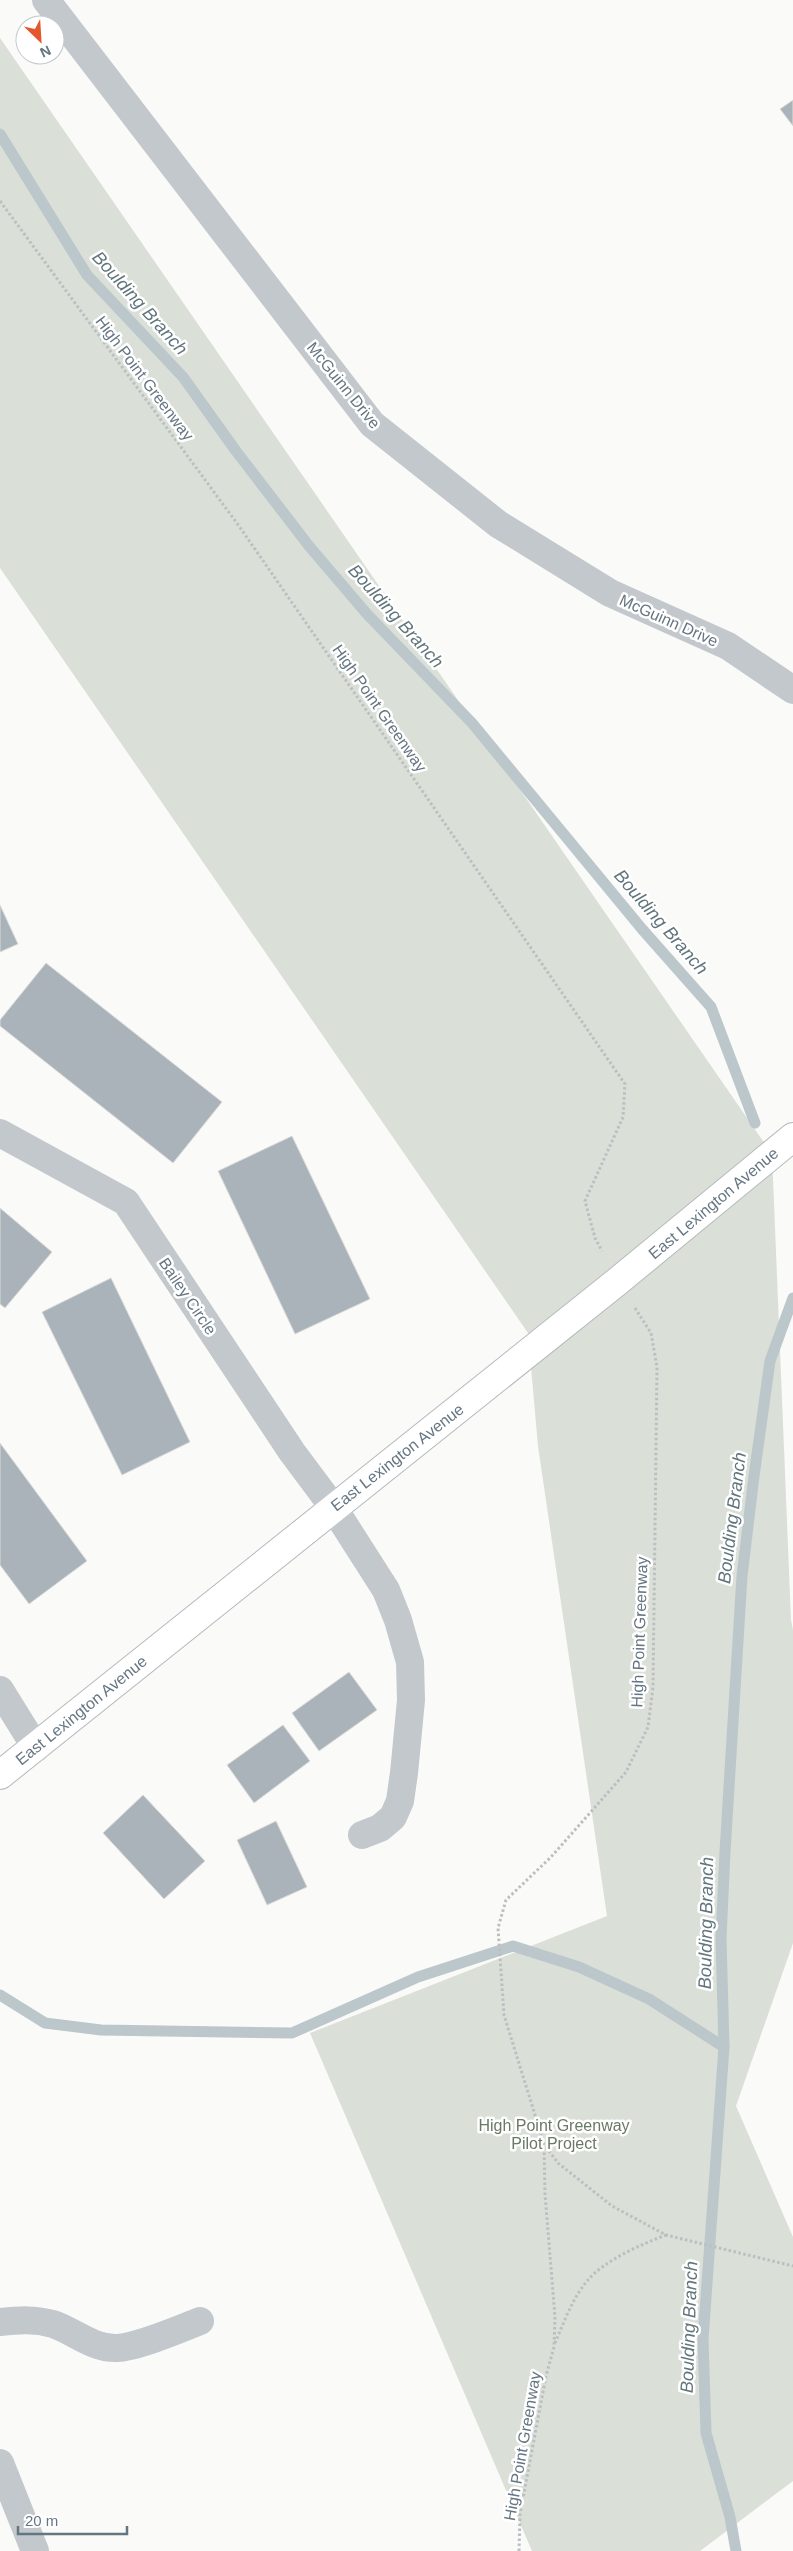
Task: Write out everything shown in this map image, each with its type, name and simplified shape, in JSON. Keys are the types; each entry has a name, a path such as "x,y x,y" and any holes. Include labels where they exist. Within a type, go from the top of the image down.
{"main road":[{"name":"East Lexington Avenue","path":"0,1775 36,1748 333,1507 625,1276 793,1137"}],"street":[{"name":"McGuinn Drive","path":"46,0 372,424 498,524 610,593 728,646 793,690"},
{"name":"Bailey Circle","path":"0,1133 126,1202 292,1452 333,1507 386,1590 398,1620 410,1662 411,1700 400,1802 393,1818 380,1828 362,1835"},
{"path":"0,1690 36,1748"},
{"path":"0,2322 30,2319 54,2325 95,2344 117,2348 166,2335 200,2321"},
{"path":"0,2463 35,2551"}],"path":[{"name":"High Point Greenway","path":"0,201 239,526 625,1084 623,1117 585,1201 595,1238 605,1256"},
{"name":"High Point Greenway","path":"554,2347 555,2317 545,2194 544,2144 504,2015 498,1928 506,1900 551,1857 626,1772 648,1727 652,1687 657,1367 651,1333 634,1307"},
{"name":"High Point Greenway","path":"544,2144 558,2163 612,2206 666,2235 770,2262 793,2266"},
{"name":"High Point Greenway","path":"518,2551 520,2514 546,2376 563,2322 588,2280 646,2242 666,2235"}],"green space":[{"name":"High Point Greenway Pilot Project","path":"0,38 15,60 15,65 19,65 772,1154 791,1620 793,1630 793,1943 736,2106 793,2237 793,2481 700,2551 532,2551 310,2033 607,1916 538,1446 528,1333 0,568"}],"building":[{"path":"793,100 793,126 780,109"},
{"path":"0,905 18,944 0,952"},
{"path":"46,963 222,1102 173,1163 0,1026 0,1020"},
{"path":"292,1136 370,1299 295,1334 218,1171"},
{"path":"0,1208 52,1252 5,1308 0,1304"},
{"path":"111,1278 190,1442 122,1475 42,1312"},
{"path":"0,1443 87,1561 29,1604 0,1565"},
{"path":"349,1672 377,1710 319,1751 292,1713"},
{"path":"283,1725 310,1761 254,1803 227,1765"},
{"path":"143,1795 205,1861 164,1899 103,1833"},
{"path":"276,1821 307,1887 267,1905 237,1840"}],"waterway":[{"name":"Boulding Branch","path":"0,134 87,275 183,377 236,451 309,546 367,614 472,723 642,929 711,1007 755,1123"},
{"name":"Boulding Branch","path":"736,2551 730,2517 706,2433 703,2339 724,2047 721,1938 742,1576 770,1361 793,1298"},
{"path":"0,1995 45,2023 101,2030 292,2033 418,1977 513,1946 579,1967 649,1999 724,2047"}]}
